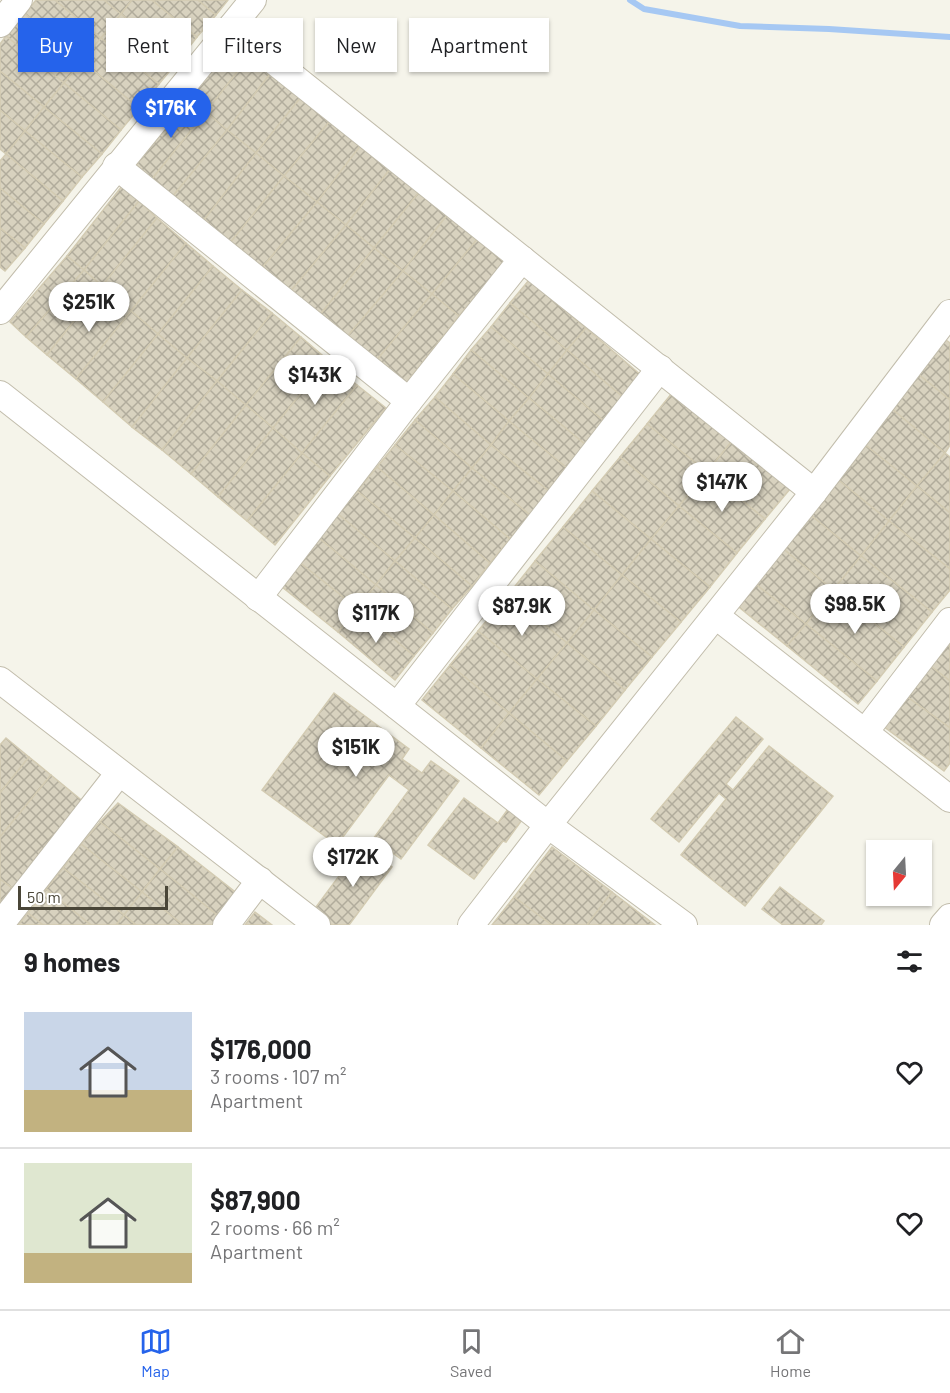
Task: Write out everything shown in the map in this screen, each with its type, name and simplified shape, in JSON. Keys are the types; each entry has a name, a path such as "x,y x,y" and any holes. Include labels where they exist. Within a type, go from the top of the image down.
{"street":[{"path":"0,24 18,0"},
{"path":"238,18 253,0"},
{"path":"0,311 203,61"},
{"path":"287,72 814,492"},
{"path":"116,166 409,401"},
{"path":"258,598 409,401 522,259"},
{"path":"471,925 814,492 950,313"},
{"path":"397,706 660,368"},
{"path":"0,394 548,825 684,925"},
{"path":"716,616 950,799"},
{"path":"865,732 950,621"},
{"path":"0,680 317,925"},
{"path":"0,925 119,773"},
{"path":"226,925 260,880"},
{"path":"943,925 950,917"}],"building":[{"path":"36,0 55,0 77,18 30,18 25,14"},
{"path":"55,0 104,0 121,14 118,18 106,18 106,32 101,38 94,32 94,18 77,18"},
{"path":"104,0 132,0 121,14"},
{"path":"132,0 152,0 174,18 126,18 121,14"},
{"path":"152,0 198,0 216,15 213,18 203,18 203,30 197,37 191,32 191,18 174,18"},
{"path":"198,0 228,0 216,15"},
{"path":"18,22 18,46 6,36"},
{"path":"94,32 101,38 94,46"},
{"path":"106,32 106,42 101,38"},
{"path":"191,32 197,37 191,45"},
{"path":"6,36 18,46 18,72 50,72 64,83 44,107 0,71 0,44"},
{"path":"101,38 106,42 106,72 144,72 159,84 139,108 94,71 94,46"},
{"path":"0,71 44,107 25,131 0,110"},
{"path":"94,71 139,108 121,130 64,83 73,72"},
{"path":"50,72 73,72 64,83"},
{"path":"144,72 169,72 159,84"},
{"path":"210,72 237,72 206,112 189,99"},
{"path":"237,72 267,72 270,74 227,130 206,112"},
{"path":"270,74 301,97 256,153 227,130"},
{"path":"64,83 121,130 102,154 44,107"},
{"path":"301,97 330,121 284,176 256,153"},
{"path":"189,99 206,112 152,179 136,165"},
{"path":"44,107 102,154 82,177 25,131"},
{"path":"0,110 25,131 6,154 0,149"},
{"path":"206,112 227,130 173,196 152,179"},
{"path":"330,121 361,145 317,202 284,176"},
{"path":"227,130 256,153 204,220 173,196"},
{"path":"25,131 82,177 63,201 6,154"},
{"path":"361,145 391,168 346,225 317,202"},
{"path":"256,153 284,176 230,243 204,220"},
{"path":"6,154 63,201 44,224 0,188 0,161"},
{"path":"391,168 420,191 374,248 346,225"},
{"path":"284,176 317,202 261,269 230,243"},
{"path":"122,186 139,201 84,270 67,256"},
{"path":"0,188 44,224 25,248 0,228"},
{"path":"420,191 448,214 403,271 374,248"},
{"path":"139,201 157,218 102,286 84,270"},
{"path":"317,202 346,225 290,292 261,269"},
{"path":"448,214 479,237 432,294 403,271"},
{"path":"157,218 186,243 131,311 102,286"},
{"path":"346,225 374,248 319,316 290,292"},
{"path":"0,228 25,248 5,271 0,267"},
{"path":"479,237 506,260 459,316 432,294"},
{"path":"186,243 213,266 158,334 131,311"},
{"path":"374,248 403,271 346,338 319,316"},
{"path":"67,256 84,270 26,337 10,322"},
{"path":"213,266 242,290 187,358 158,334"},
{"path":"84,270 102,286 47,355 26,337"},
{"path":"403,271 432,294 375,362 346,338"},
{"path":"529,280 586,328 567,350 510,303"},
{"path":"102,286 131,311 76,379 47,355"},
{"path":"242,290 272,313 217,381 187,358"},
{"path":"432,294 459,316 404,386 375,362"},
{"path":"510,303 567,350 548,374 491,327"},
{"path":"131,311 158,334 103,402 76,379"},
{"path":"272,313 301,337 246,405 217,381"},
{"path":"491,327 548,374 529,398 471,350"},
{"path":"586,328 642,376 624,398 567,350"},
{"path":"158,334 187,358 132,427 103,402"},
{"path":"301,337 328,360 273,428 246,405"},
{"path":"946,340 950,343 950,400 918,374"},
{"path":"471,350 529,398 509,421 453,374"},
{"path":"567,350 624,398 605,422 548,374"},
{"path":"187,358 217,381 162,450 132,427"},
{"path":"328,360 357,385 302,453 273,428"},
{"path":"453,374 509,421 491,445 435,397"},
{"path":"548,374 605,422 586,445 529,398"},
{"path":"918,374 950,400 950,445 945,453 892,409"},
{"path":"217,381 246,405 191,474 162,450"},
{"path":"357,385 386,408 330,476 302,453"},
{"path":"672,393 732,441 707,472 647,424"},
{"path":"435,397 491,445 472,468 415,420"},
{"path":"529,398 586,445 567,468 509,421"},
{"path":"246,405 273,428 218,497 191,474"},
{"path":"892,409 945,453 917,486 864,444"},
{"path":"415,420 472,468 453,491 395,445"},
{"path":"509,421 567,468 549,491 491,445"},
{"path":"647,424 707,472 679,506 620,457"},
{"path":"273,428 302,453 247,521 218,497"},
{"path":"732,441 790,489 765,519 707,472"},
{"path":"864,444 917,486 889,521 836,478"},
{"path":"395,445 453,491 434,515 377,467"},
{"path":"491,445 549,491 530,515 472,468"},
{"path":"302,453 330,476 275,545 247,521"},
{"path":"945,453 950,457 950,513 917,486"},
{"path":"620,457 679,506 651,539 592,491"},
{"path":"377,467 434,515 415,538 357,491"},
{"path":"472,468 530,515 510,539 453,491"},
{"path":"707,472 765,519 737,553 679,506"},
{"path":"836,478 889,521 861,556 808,513"},
{"path":"917,486 950,513 950,569 889,521"},
{"path":"357,491 415,538 395,561 338,514"},
{"path":"453,491 510,539 490,563 434,515"},
{"path":"592,491 651,539 622,575 563,527"},
{"path":"679,506 737,553 710,587 651,539"},
{"path":"808,513 861,556 833,590 781,547"},
{"path":"338,514 395,561 376,585 319,538"},
{"path":"434,515 490,563 472,586 415,538"},
{"path":"889,521 950,569 950,590 932,612 861,556"},
{"path":"563,527 622,575 594,610 535,561"},
{"path":"319,538 376,585 357,608 299,562"},
{"path":"415,538 472,586 452,609 395,561"},
{"path":"651,539 710,587 681,622 622,575"},
{"path":"781,547 833,590 806,624 753,582"},
{"path":"861,556 932,612 904,647 833,590"},
{"path":"395,561 452,609 433,633 376,585"},
{"path":"535,561 594,610 567,643 508,595"},
{"path":"299,562 357,608 338,632 281,586"},
{"path":"622,575 681,622 652,657 594,610"},
{"path":"753,582 806,624 787,646 735,604"},
{"path":"376,585 433,633 414,656 357,608"},
{"path":"833,590 904,647 877,681 806,624"},
{"path":"508,595 567,643 537,679 478,631"},
{"path":"357,608 414,656 395,680 338,632"},
{"path":"594,610 652,657 625,690 567,643"},
{"path":"806,624 877,681 858,704 787,646"},
{"path":"478,631 537,679 509,713 450,665"},
{"path":"950,637 950,681 929,665"},
{"path":"567,643 625,690 596,726 537,679"},
{"path":"450,665 509,713 481,748 422,700"},
{"path":"929,665 950,681 950,728 906,696"},
{"path":"537,679 596,726 567,761 509,713"},
{"path":"334,693 409,749 402,759 422,773 431,761 459,781 401,859 373,839 409,790 389,775 337,845 262,790"},
{"path":"906,696 950,728 950,763 944,771 883,726"},
{"path":"509,713 567,761 539,795 481,748"},
{"path":"736,717 763,739 726,784 733,790 769,746 833,796 745,906 681,855 726,799 719,793 679,842 651,819"},
{"path":"6,738 29,757 0,793 0,745"},
{"path":"29,757 51,775 0,837 0,793"},
{"path":"51,775 85,803 15,890 0,879 0,837"},
{"path":"464,798 498,823 508,809 522,820 474,879 428,845"},
{"path":"118,803 178,847 160,869 100,822"},
{"path":"100,822 160,869 142,892 81,844"},
{"path":"81,844 142,892 124,915 63,868"},
{"path":"362,845 392,867 349,925 332,925 313,911"},
{"path":"178,847 239,895 221,918 160,869"},
{"path":"552,847 612,892 587,925 552,925 514,897"},
{"path":"63,868 124,915 116,925 91,925 46,889"},
{"path":"160,869 221,918 215,925 183,925 142,892"},
{"path":"0,879 15,890 0,908"},
{"path":"780,887 824,921 821,925 783,925 762,909"},
{"path":"46,889 91,925 43,925 28,913"},
{"path":"142,892 183,925 136,925 124,915"},
{"path":"612,892 655,925 587,925"},
{"path":"514,897 552,925 492,925"},
{"path":"255,912 272,925 245,925"},
{"path":"28,913 43,925 18,925"},
{"path":"124,915 136,925 116,925"}],"waterway":[{"path":"630,0 644,9 740,26 950,37"}]}
